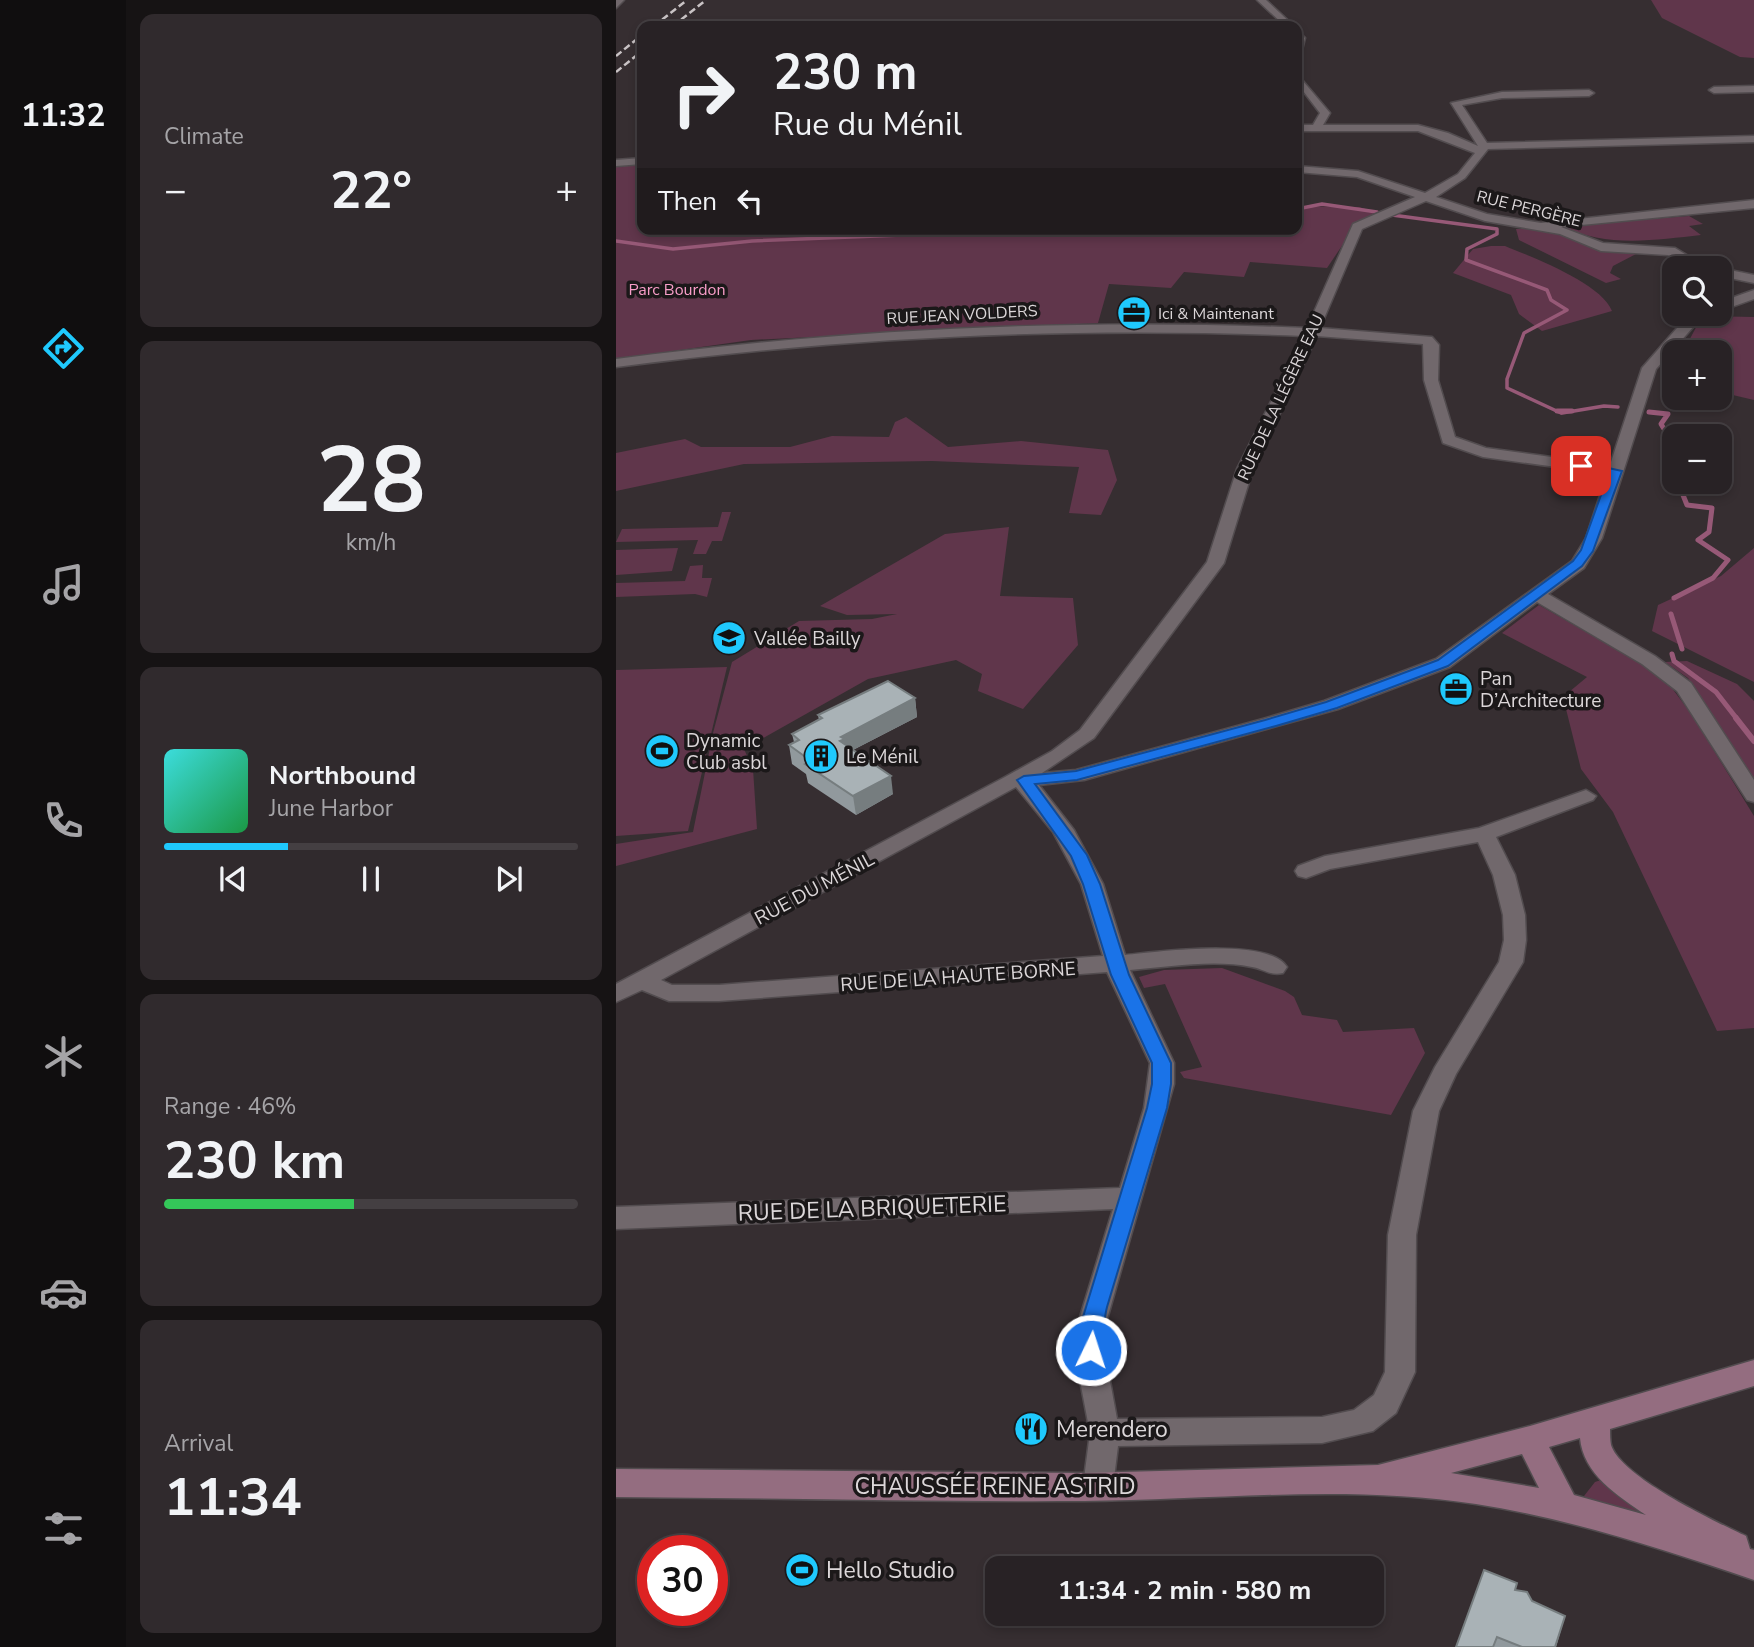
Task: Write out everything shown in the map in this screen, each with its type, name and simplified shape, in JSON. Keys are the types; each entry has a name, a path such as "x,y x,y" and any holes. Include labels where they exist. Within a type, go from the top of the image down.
{"main road":[{"path":"1374,1479 1530,1439 1754,1373"},
{"path":"1595,1420 1597,1451 1608,1468 1693,1526 1754,1557"},
{"path":"1530,1439 1564,1507"},
{"path":"1374,1479 1475,1490 1564,1507 1652,1531 1754,1565"},
{"name":"CHAUSSÉE REINE ASTRID","path":"616,1483 1098,1486 1374,1479"}],"street":[{"path":"616,5 620,0"},
{"path":"1261,0 1284,21"},
{"path":"1302,83 1324,111 1317,127"},
{"path":"1714,90 1754,89"},
{"path":"1483,149 1456,103 1502,95 1589,93"},
{"path":"1302,128 1418,128 1483,149 1754,139"},
{"name":"RUE DE LA LÉGÈRE EAU","path":"1018,781 1087,734 1215,563 1245,469 1357,227 1443,189 1483,149"},
{"path":"616,163 637,161"},
{"name":"RUE PERGÈRE","path":"1302,169 1358,174 1485,217 1541,226 1601,247 1671,251 1680,256"},
{"path":"1541,226 1754,204"},
{"path":"1732,274 1754,279"},
{"path":"1732,302 1754,294"},
{"name":"RUE DU MÉNIL","path":"616,994 1018,781 1077,776 1331,705 1443,663 1578,564 1587,551 1616,471 1649,368 1686,326"},
{"name":"RUE JEAN VOLDERS","path":"616,363 778,342 1011,328 1311,331 1430,342 1433,350 1431,380 1448,440 1455,445 1483,452 1616,471"},
{"path":"1538,595 1583,624 1656,662 1671,674 1684,687 1754,796"},
{"path":"1018,781 1079,855 1092,884 1116,964 1161,1063 1163,1074 1157,1108 1090,1330 1093,1370 1105,1433 1098,1486"},
{"path":"1306,871 1325,863 1483,834 1586,796"},
{"path":"1105,1433 1344,1428 1362,1422 1390,1397 1399,1372 1402,1235 1421,1127 1444,1073 1502,981 1511,962 1515,940 1514,915 1504,875 1494,849 1483,834"},
{"name":"RUE DE LA HAUTE BORNE","path":"642,981 669,993 719,993 1226,957 1255,959 1275,967"},
{"name":"RUE DE LA BRIQUETERIE","path":"616,1218 1129,1198"}],"green space":[{"path":"1651,0 1754,0 1754,58 1740,57 1662,18"},
{"name":"Parc Bourdon","path":"637,163 637,235 1302,235 1302,206 1359,207 1376,212 1356,225 1327,268 1250,262 1244,277 1184,272 1171,288 1109,284 1098,323 751,340 616,359 616,164"},
{"path":"1689,216 1703,224 1689,226 1701,235 1613,240 1579,233 1563,226"},
{"path":"1516,229 1545,229 1606,251 1636,254 1613,266 1610,273 1621,279 1606,283 1519,240"},
{"path":"1505,246 1565,272 1595,291 1612,311 1542,331 1519,314 1511,295 1453,273 1473,249"},
{"path":"1732,317 1754,317 1754,400 1732,395 1732,340 1689,340 1697,326 1732,326"},
{"path":"906,417 948,447 1021,441 1108,450 1117,480 1101,515 1069,513 1079,467 932,461 744,464 616,491 616,453 685,439 701,447 790,447 832,436 889,437 895,422"},
{"path":"722,512 731,512 722,541 712,541 706,554 693,554 698,540 616,542 622,529 718,527"},
{"path":"1009,527 1000,596 1073,598 1078,645 1023,709 978,691 982,674 956,660 868,679 744,749 753,769 757,829 616,866 616,844 693,832 713,733 732,662 799,621 872,619 897,614 847,615 820,606 945,534"},
{"path":"678,548 672,571 616,575 616,550"},
{"path":"1754,548 1754,682 1652,631 1658,605 1721,576"},
{"path":"703,565 702,578 712,578 707,597 695,594 616,597 616,583 685,581 690,566"},
{"path":"1539,605 1663,676 1692,715 1754,816 1754,1028 1717,1031 1613,812 1581,769 1563,697 1587,677 1502,633"},
{"path":"1687,661 1737,684 1754,701 1754,781 1688,678 1665,662"},
{"name":"Dynamic Club asbl","path":"727,667 688,831 616,836 616,670"},
{"path":"1222,968 1285,991 1294,997 1302,1015 1337,1020 1343,1032 1414,1028 1425,1053 1391,1115 1184,1078 1180,1072 1202,1067 1165,984 1144,988 1139,977 1164,970"},
{"path":"1601,1480 1655,1520 1590,1503 1584,1496 1595,1482"}],"building":[{"path":"888,681 915,698 841,737 845,739 840,741 891,776 853,796 805,764 811,761 789,745 799,740 792,734 822,718 818,715"},
{"path":"1484,1570 1517,1583 1515,1590 1527,1592 1532,1601 1565,1616 1555,1647 1522,1647 1497,1637 1493,1647 1456,1647"}],"waterway":[{"path":"1302,208 1322,204 1377,212"},
{"path":"1392,215 1497,229 1497,234 1467,249 1466,260 1547,290 1551,300 1567,310 1524,333 1507,379 1507,388 1561,413"},
{"path":"616,241 673,249 752,241 903,235"},
{"path":"1562,413 1604,406 1618,407"},
{"path":"1557,411 1572,411"},
{"path":"1658,413 1649,412 1668,414 1662,426"},
{"path":"1674,598 1713,578 1728,560 1698,540 1709,532 1712,508 1687,505 1683,494"},
{"path":"1671,614 1682,649"},
{"path":"1672,654 1674,661 1716,692 1737,719"},
{"path":"1736,718 1754,741"}],"railway":[{"path":"660,21 687,0"},
{"path":"679,21 706,0"},
{"path":"616,56 637,39"},
{"path":"616,72 637,55"}],"place":[{"name":"Ici & Maintenant","path":"1134,313"},
{"name":"Vallée Bailly","path":"729,638"},
{"name":"Pan D’Architecture","path":"1456,689"},
{"name":"Dynamic Club asbl","path":"662,751"},
{"name":"Le Ménil","path":"821,756"},
{"name":"Merendero","path":"1031,1429"},
{"name":"Hello Studio","path":"802,1570"}],"route":[{"path":"1091,1350 1090,1330 1108,1262 1157,1108 1163,1074 1161,1063 1120,975 1092,884 1079,855 1024,780 1077,776 1270,723 1331,705 1443,663 1578,564 1594,537 1616,471 1581,466"}]}
